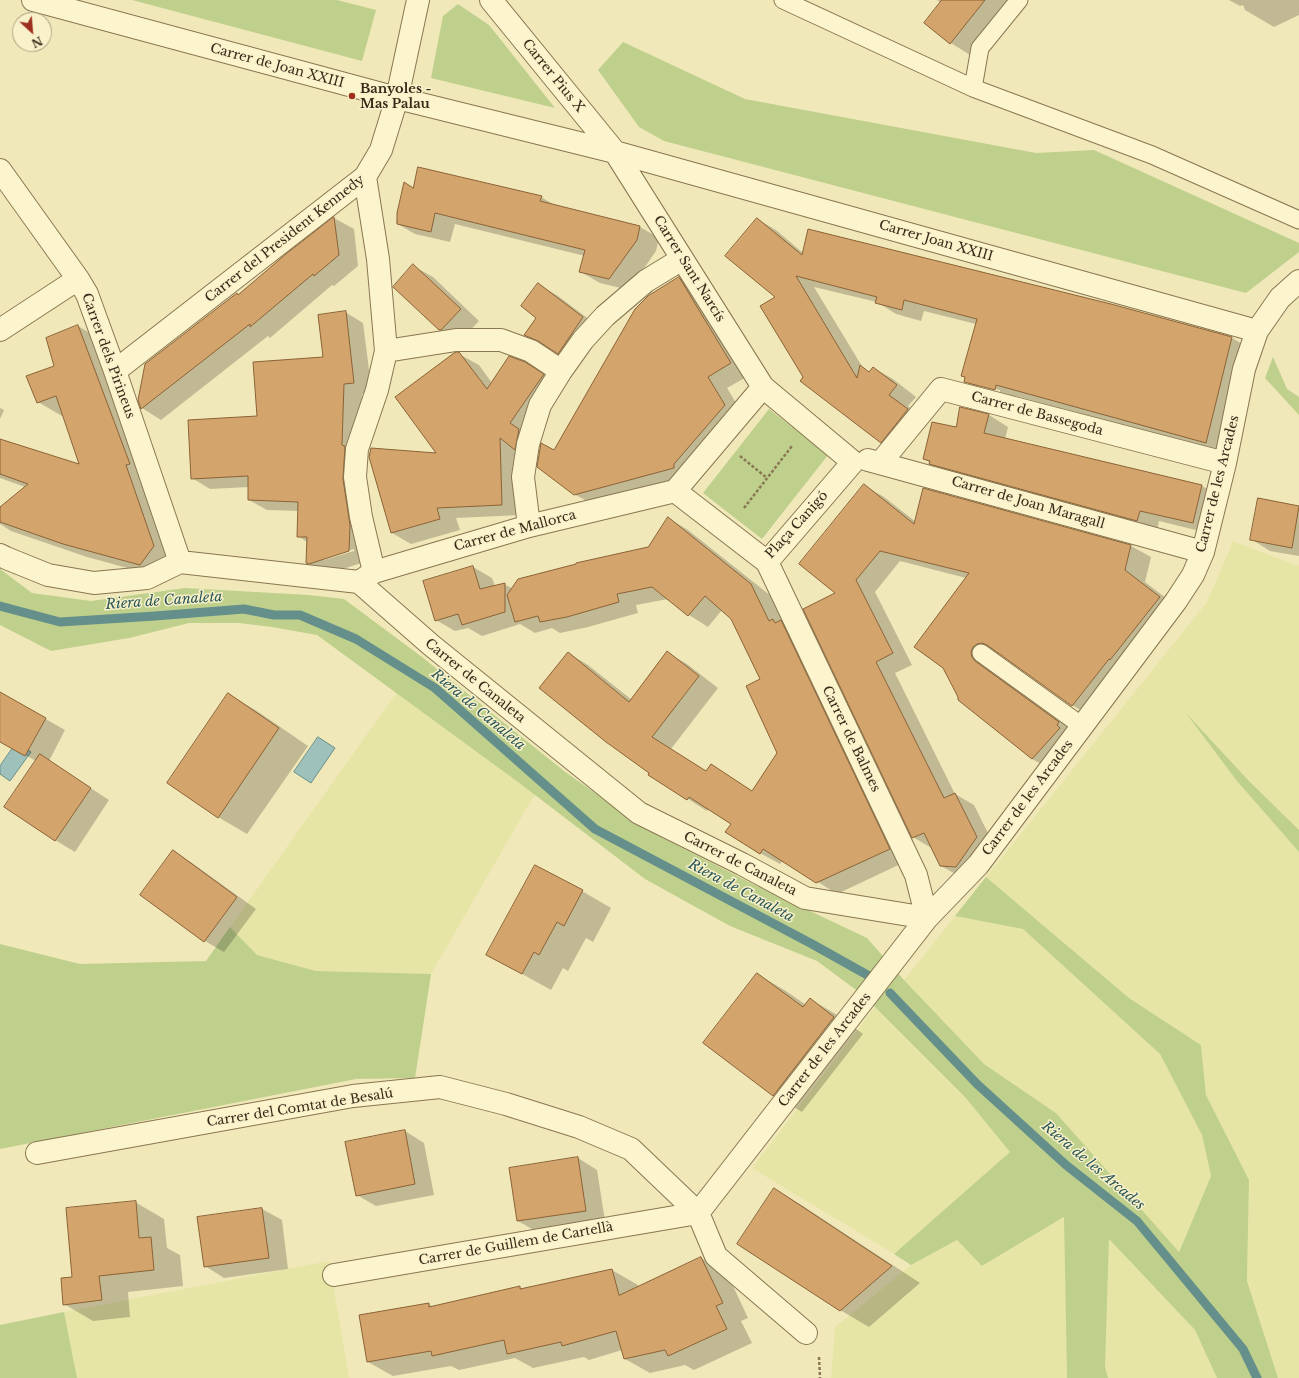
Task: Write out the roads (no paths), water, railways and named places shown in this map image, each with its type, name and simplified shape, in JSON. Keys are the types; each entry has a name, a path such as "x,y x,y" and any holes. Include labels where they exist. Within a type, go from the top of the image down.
{"street":[{"name":"Carrer de Joan XXIII","path":"33,0 397,98 615,152"},
{"name":"Carrer del President Kennedy","path":"115,371 365,177 381,150 397,98 418,0"},
{"name":"Carrer Pius X","path":"491,0 615,152"},
{"name":"Carrer Sant Narcís","path":"615,152 763,387"},
{"name":"Carrer Joan XXIII","path":"615,152 1257,330"},
{"name":"Carrer dels Pirineus","path":"0,170 78,279 87,294 115,371 180,562"},
{"path":"0,555 48,575 94,583 147,578 180,562 366,577 361,517 355,477 357,449 377,390 386,351 378,258 365,177"},
{"path":"529,526 523,477 528,444 540,405 561,371 583,340 605,316 646,281 682,259"},
{"path":"0,330 78,279"},
{"name":"Carrer de les Arcades","path":"698,1213 927,918 978,865 1176,601 1193,575 1203,552 1225,463 1244,369 1257,330 1280,298 1299,280"},
{"path":"386,351 456,340 501,340 531,351 561,371"},
{"path":"675,491 763,387 853,462"},
{"name":"Carrer de Bassegoda","path":"881,462 941,389 1225,463"},
{"name":"Carrer de Joan Maragall","path":"853,462 869,459 881,462 1203,552"},
{"name":"Plaça Canigó","path":"675,491 767,562 853,462"},
{"name":"Carrer de Mallorca","path":"366,577 529,526 675,491"},
{"name":"Carrer de Balmes","path":"767,562 916,874 927,918"},
{"name":"Carrer de Canaleta","path":"366,577 431,645 639,813 742,864 805,898 927,918"},
{"name":"Carrer del Comtat de Besalú","path":"37,1153 353,1096 440,1087 506,1104 579,1127 631,1149 698,1213"},
{"path":"698,1213 716,1256 806,1333"},
{"name":"Carrer de Guillem de Cartellà","path":"334,1275 698,1213"}],"lane":[{"path":"782,0 973,88 1152,155 1299,220"},
{"path":"973,88 980,48 1019,0"},
{"path":"981,653 1082,726"}],"water":[{"path":"318,737 335,748 311,783 294,772"},
{"path":"17,742 31,752 10,781 0,774 0,766"}],"waterway":[{"name":"Riera de Canaleta","path":"0,606 60,622 244,609 274,615 300,615 356,639 435,688 595,829 812,944 871,977"},
{"name":"Riera de les Arcades","path":"890,993 977,1084 1066,1165 1137,1221 1243,1349 1257,1378"}],"place":[{"name":"Banyoles - Mas Palau","path":"352,96"}]}
